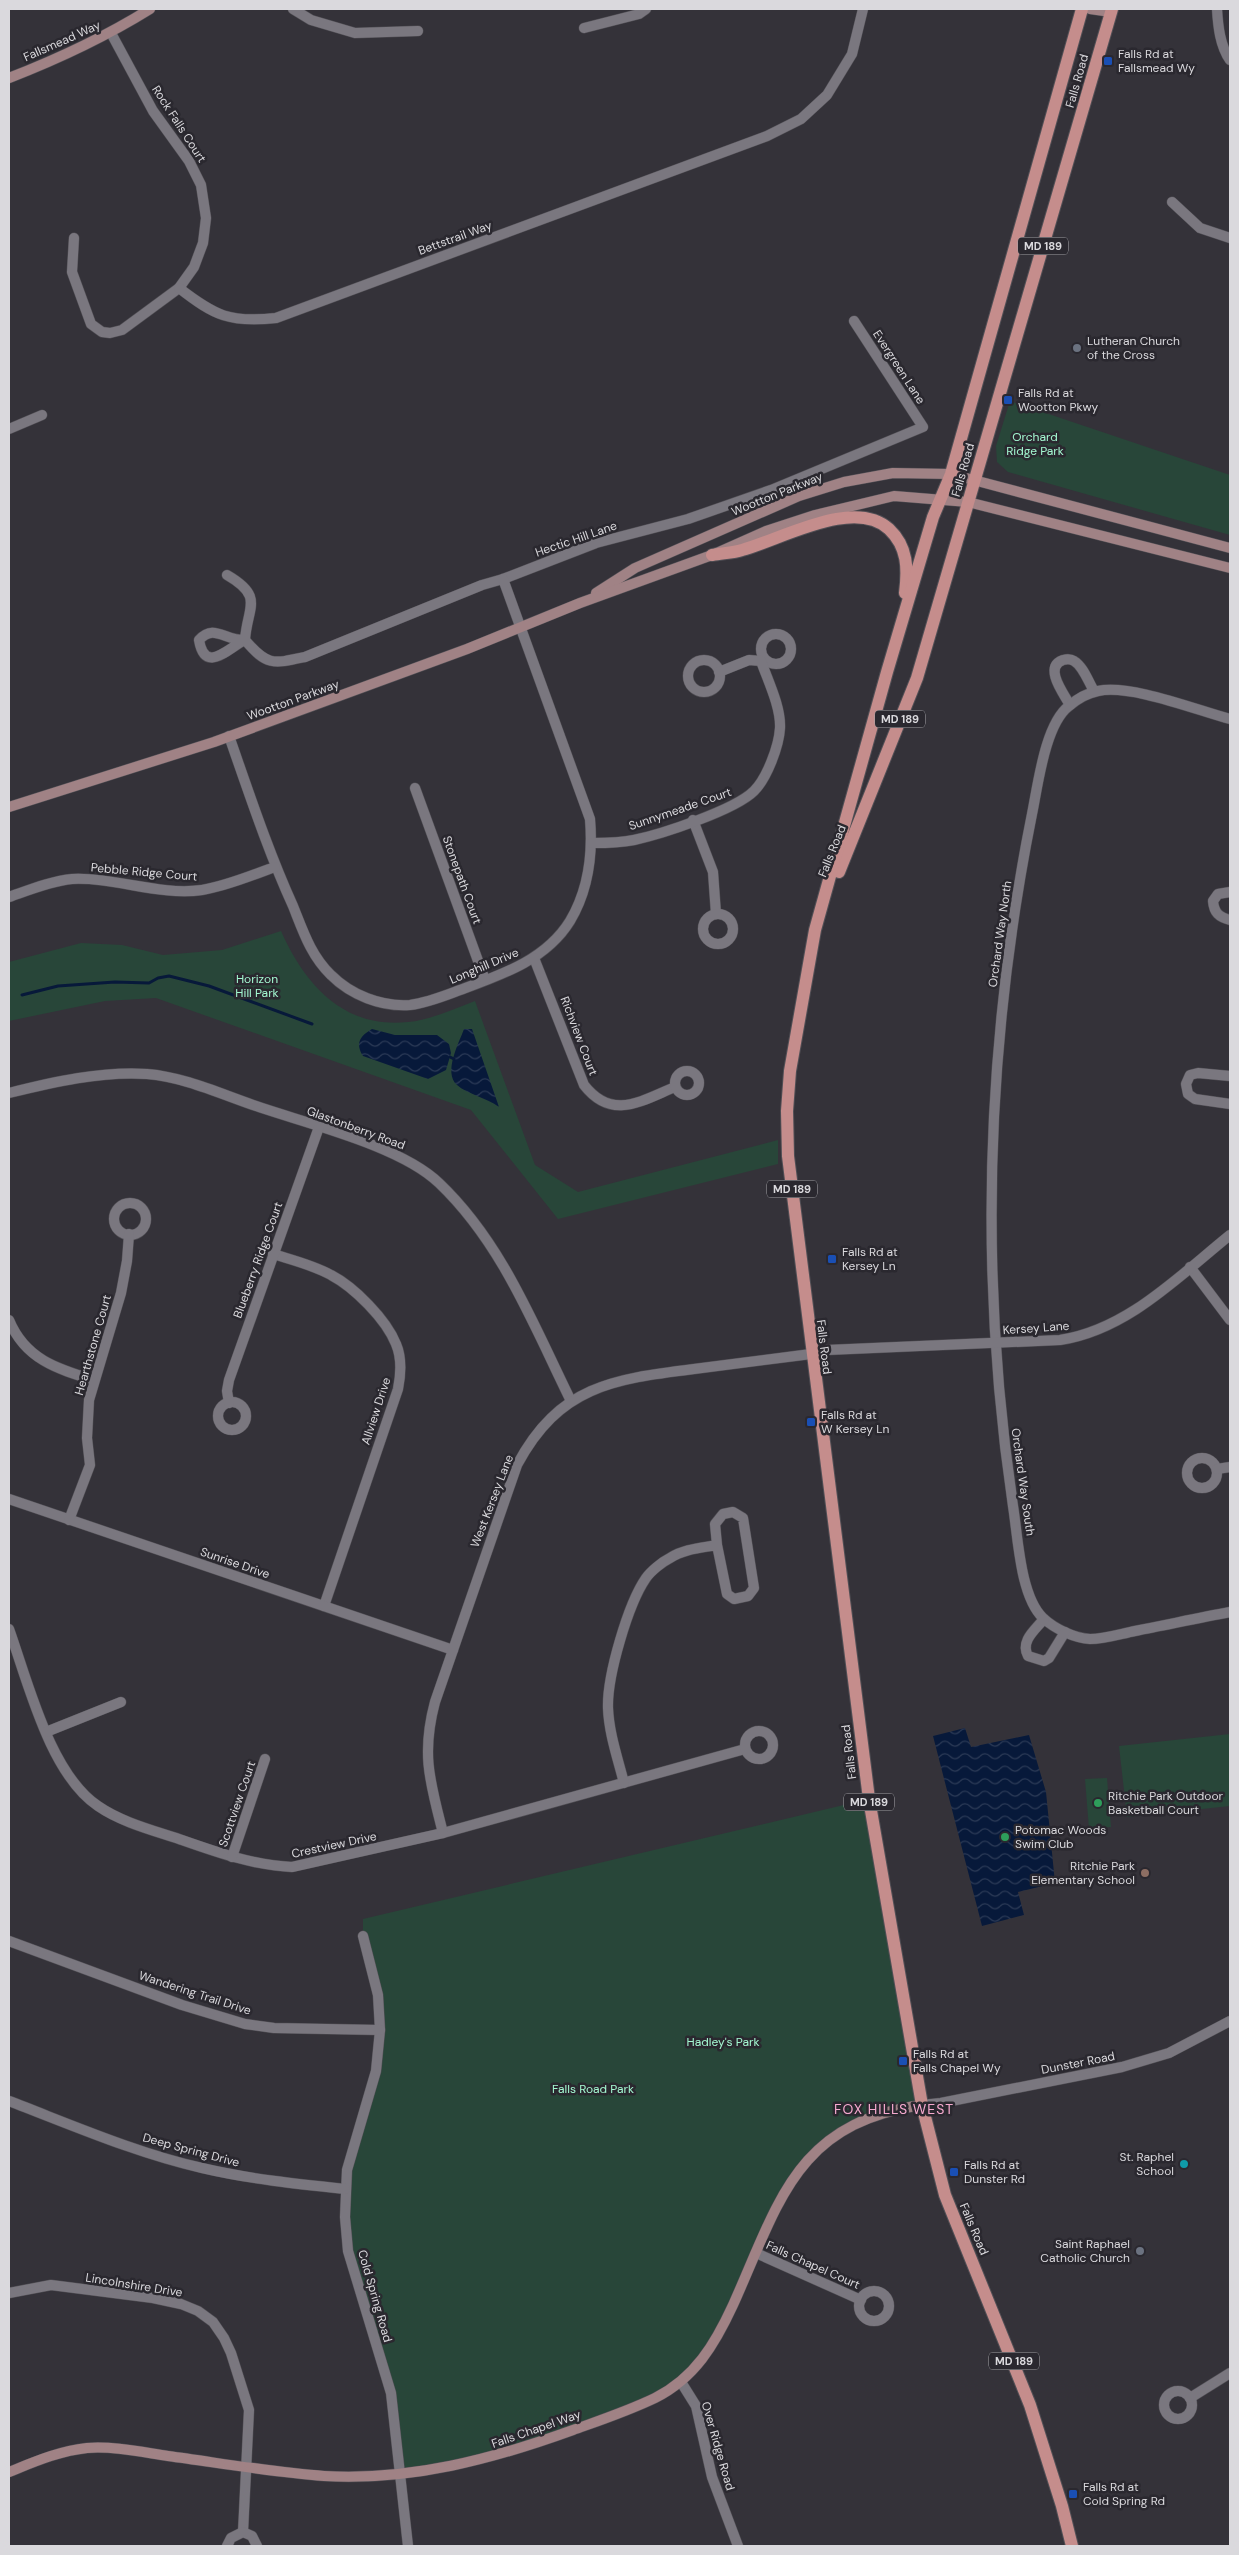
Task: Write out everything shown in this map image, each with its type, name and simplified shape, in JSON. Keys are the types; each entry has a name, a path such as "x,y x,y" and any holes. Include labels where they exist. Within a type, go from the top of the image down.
{"main road":[{"name":"Fallsmead Way","path":"9,78 46,64 111,33 150,9"},
{"name":"Falls Road","path":"1069,2546 1062,2506 1030,2405 945,2195 922,2105 868,1798 837,1536 811,1354 788,1156 787,1112 798,1023 815,930 901,628 940,498 951,474 1082,9"},
{"path":"1090,9 1111,10"},
{"name":"Falls Road","path":"815,930 917,678 1111,10"},
{"name":"Wootton Parkway","path":"580,603 635,568 799,496 844,482 893,473 951,474 1230,548"},
{"name":"Wootton Parkway","path":"9,807 229,736 520,628 580,603 712,554 766,531 848,506 894,496 940,498 968,502 1230,568"},
{"path":"712,554 740,551 844,518 867,517 876,520 894,534 906,556 908,570 901,628"},
{"name":"Falls Chapel Way","path":"9,2472 47,2457 88,2448 128,2450 326,2476 401,2474 461,2465 512,2451 632,2408 658,2397 681,2382 712,2347 789,2184 822,2146 859,2120 898,2108 922,2105"}],"street":[{"path":"293,9 311,20 355,33 418,32"},
{"path":"584,28 639,14 646,9"},
{"name":"Bettstrail Way","path":"179,288 205,308 220,315 249,321 276,318 767,136 801,119 827,95 852,54 863,9"},
{"path":"1217,9 1218,26 1226,55 1230,60"},
{"name":"Rock Falls Court","path":"111,33 153,111 189,160 201,185 206,218 203,243 194,267 179,288"},
{"path":"1172,202 1200,228 1230,238"},
{"path":"74,238 72,272 91,324 102,332 110,333 122,330 179,288"},
{"name":"Evergreen Lane","path":"854,321 922,427"},
{"path":"9,429 42,415"},
{"name":"Hectic Hill Lane","path":"228,576 239,582 247,591 252,601 244,640 257,654 276,663 305,657 482,585 504,579 596,543 688,519 771,490 922,427"},
{"name":"Longhill Drive","path":"229,736 275,867 314,955 331,975 352,992 380,1002 409,1005 431,1001 534,958 558,935 573,915 588,877 592,843 590,819 584,800 520,628 504,579"},
{"path":"1070,705 1055,678 1056,666 1060,661 1069,659 1076,662 1094,691"},
{"name":"Sunnymeade Court","path":"592,843 615,843 636,839 693,820 745,799 762,782 768,772 780,730 763,660 748,660 719,672"},
{"name":"Orchard Way North","path":"995,1343 991,1245 991,1160 998,1049 1010,940 1024,856 1050,740 1057,718 1070,705 1094,691 1107,689 1131,691 1230,719"},
{"name":"Stonepath Court","path":"415,788 485,980"},
{"path":"693,820 713,872 716,914"},
{"name":"Pebble Ridge Court","path":"9,897 71,880 98,880 178,890 202,890 230,883 275,867"},
{"path":"1230,892 1218,894 1212,901 1214,911 1220,918 1230,920"},
{"name":"Richview Court","path":"534,958 584,1085 592,1095 612,1105 629,1106 675,1088"},
{"path":"1230,1076 1198,1073 1190,1075 1186,1084 1188,1094 1195,1099 1230,1104"},
{"name":"Glastonberry Road","path":"9,1093 97,1076 148,1074 185,1082 407,1160 429,1174 448,1192 487,1238 506,1269 571,1401"},
{"name":"Blueberry Ridge Court","path":"229,1403 227,1391 229,1380 319,1128"},
{"name":"Hearthstone Court","path":"70,1520 90,1465 87,1438 89,1400 121,1293 127,1262 129,1234"},
{"name":"Kersey Lane","path":"811,1354 827,1350 1060,1340 1080,1337 1100,1330 1137,1308 1230,1235"},
{"name":"Allview Drive","path":"273,1254 331,1274 352,1289 388,1330 397,1344 400,1360 401,1374 398,1389 324,1606"},
{"path":"1190,1267 1230,1320"},
{"path":"9,1320 12,1330 27,1348 45,1363 58,1370 94,1380"},
{"name":"Orchard Way South","path":"995,1343 1003,1435 1022,1565 1030,1597 1044,1618 1065,1632 1077,1637 1099,1638 1230,1612"},
{"name":"West Kersey Lane","path":"443,1833 429,1776 428,1730 453,1650 517,1465 539,1430 571,1401 594,1388 638,1376 811,1354"},
{"path":"1217,1470 1230,1467"},
{"name":"Sunrise Drive","path":"9,1501 453,1650"},
{"path":"727,1512 739,1514 743,1518 754,1588 744,1599 734,1599 724,1590 717,1546 715,1524 719,1518 727,1512"},
{"path":"624,1783 610,1724 609,1692 616,1653 638,1592 647,1576 669,1558 685,1551 717,1546"},
{"path":"1044,1618 1025,1643 1028,1656 1044,1661 1049,1658 1065,1632"},
{"name":"Crestview Drive","path":"9,1629 46,1732 66,1775 98,1806 134,1824 232,1857 267,1866 292,1868 443,1833 745,1749"},
{"path":"46,1732 120,1702"},
{"name":"Scottview Court","path":"232,1857 265,1759"},
{"name":"Cold Spring Road","path":"363,1936 378,1994 380,2030 376,2071 347,2170 345,2217 348,2252 391,2393 408,2546"},
{"name":"Wandering Trail Drive","path":"9,1941 182,2005 245,2024 274,2028 380,2030"},
{"name":"Dunster Road","path":"922,2105 941,2103 1122,2067 1169,2053 1230,2020"},
{"name":"Deep Spring Drive","path":"9,2102 159,2156 201,2168 270,2181 345,2188"},
{"name":"Falls Chapel Court","path":"756,2253 861,2300"},
{"name":"Lincolnshire Drive","path":"9,2293 52,2285 153,2298 181,2304 198,2311 213,2322 224,2338 249,2410 243,2532"},
{"path":"1190,2398 1230,2373"},
{"name":"Over Ridge Road","path":"681,2382 696,2406 712,2477 738,2546"},
{"path":"228,2546 231,2538 243,2532 252,2536 257,2546"}],"green space":[{"name":"Orchard Ridge Park","path":"1010,401 1230,475 1230,535 1008,472 997,462 996,446"},
{"name":"Horizon Hill Park","path":"281,931 302,969 315,985 329,999 346,1011 365,1018 385,1022 417,1021 442,1014 475,1001 535,1165 578,1192 778,1140 778,1164 558,1219 471,1110 156,998 105,1001 9,1021 9,962 81,943 122,945 163,955 222,950"},
{"path":"1230,1734 1230,1806 1127,1817 1119,1746"},
{"name":"Ritchie Park Outdoor Basketball Court","path":"1107,1778 1111,1827 1089,1829 1085,1779"},
{"name":"Falls Road Park","path":"869,1799 922,2105 859,2120 796,2174 723,2327 681,2382 554,2437 401,2474 391,2393 348,2252 345,2189 376,2071 380,2030 363,1936 363,1919"}],"water":[{"path":"372,1029 395,1035 437,1035 449,1044 451,1053 446,1070 428,1079 363,1056 359,1047 360,1040 364,1034"},
{"path":"464,1029 472,1029 499,1107 461,1088 453,1079 451,1073 453,1057"},
{"name":"Potomac Woods Swim Club","path":"965,1728 971,1747 1029,1735 1046,1792 1055,1883 1018,1892 1024,1915 982,1926 933,1736"}],"waterway":[{"path":"22,995 58,986 115,982 149,983 158,978 169,976 209,986 312,1024"},
{"path":"450,1057 454,1059"}],"place":[{"name":"Falls Rd at Fallsmead Wy","path":"1108,61"},
{"name":"Lutheran Church of the Cross","path":"1077,348"},
{"name":"Falls Rd at Wootton Pkwy","path":"1008,400"},
{"name":"Falls Rd at Kersey Ln","path":"832,1259"},
{"name":"Falls Rd at W Kersey Ln","path":"811,1422"},
{"name":"Ritchie Park Outdoor Basketball Court","path":"1098,1803"},
{"name":"Potomac Woods Swim Club","path":"1005,1837"},
{"name":"Ritchie Park Elementary School","path":"1145,1873"},
{"name":"Falls Rd at Falls Chapel Wy","path":"903,2061"},
{"name":"St. Raphel School","path":"1184,2164"},
{"name":"Falls Rd at Dunster Rd","path":"954,2172"},
{"name":"Saint Raphael Catholic Church","path":"1140,2251"},
{"name":"Falls Rd at Cold Spring Rd","path":"1073,2494"}],"district":[{"name":"FOX HILLS WEST","path":"894,2109"}],"park label":[{"name":"Hadley's Park","path":"723,2042"}]}
